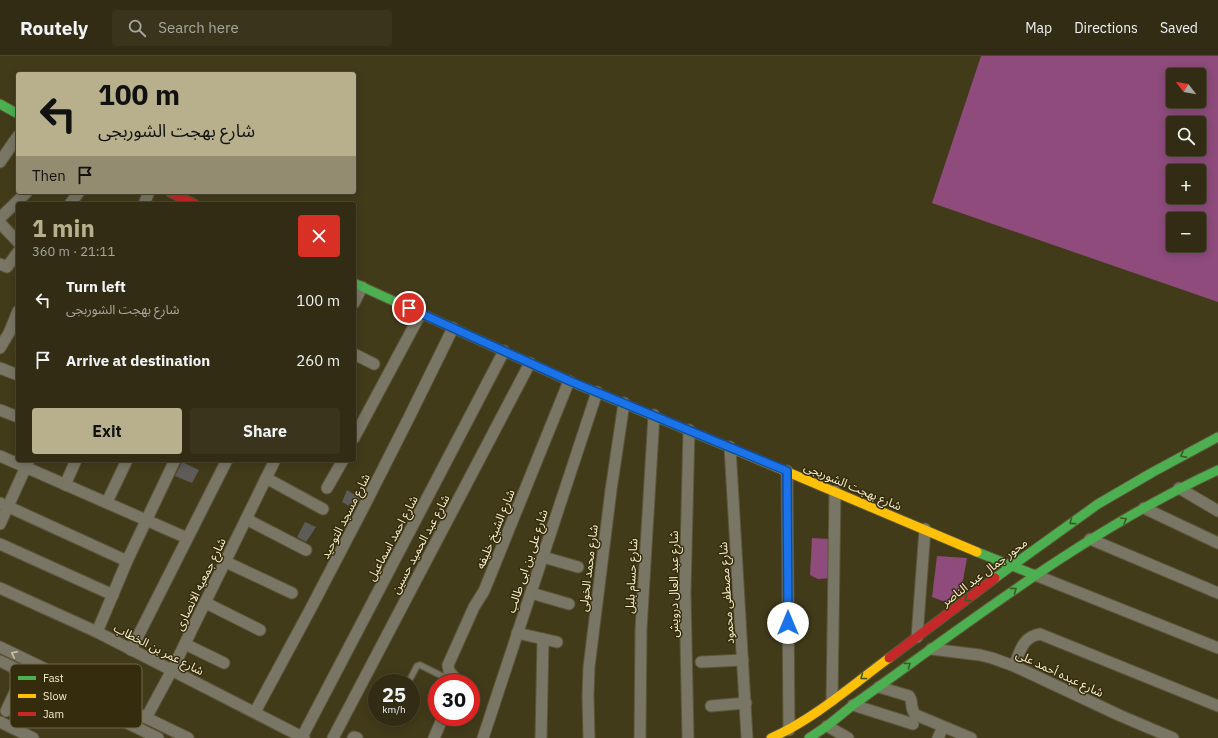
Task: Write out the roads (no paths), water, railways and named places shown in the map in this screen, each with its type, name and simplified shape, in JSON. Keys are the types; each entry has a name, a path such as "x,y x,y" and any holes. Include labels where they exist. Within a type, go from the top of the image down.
{"street":[{"path":"0,104 16,113"},
{"path":"0,162 16,139"},
{"path":"17,202 25,194"},
{"path":"174,194 190,202"},
{"path":"0,218 16,203"},
{"path":"0,223 16,240"},
{"path":"0,264 6,267 16,254"},
{"name":"شارع بهجت الشوربجى","path":"358,285 570,381 1035,575"},
{"path":"356,434 421,313"},
{"path":"0,348 14,335 16,323"},
{"name":"شارع مسجد التوحيد","path":"255,712 314,604 404,429 453,328"},
{"name":"شارع احمد اسماعيل","path":"303,738 504,351"},
{"path":"356,355 374,364"},
{"name":"شارع عبد الحميد حسين","path":"333,738 530,363"},
{"path":"0,368 16,374"},
{"name":"شارع الشيخ خليفه","path":"451,674 448,671 448,666 474,607 484,591 570,381"},
{"name":"شارع على بن ابى طالب","path":"483,738 597,392"},
{"name":"شارع محمد الخولى","path":"589,738 589,667 611,490 624,403"},
{"path":"0,410 16,416"},
{"name":"شارع حسام بلبل","path":"640,738 641,630 654,415"},
{"name":"شارع عبد العال درويش","path":"688,738 684,592 689,430"},
{"name":"محور جمال عبد الناصر","path":"771,738 788,730 832,700 1011,566 1098,504 1218,437"},
{"name":"شارع مصطفى محمود","path":"730,447 747,738"},
{"path":"0,456 16,461"},
{"path":"65,485 75,462"},
{"path":"107,502 125,462"},
{"path":"97,632 127,561 174,462"},
{"path":"131,650 226,462"},
{"name":"شارع جمعيه الانصارى","path":"146,718 206,603 274,462"},
{"path":"327,488 341,462"},
{"path":"0,524 4,505 28,464 65,485 187,538"},
{"path":"809,738 822,732 853,705 1035,575 1090,539 1144,508 1179,488 1218,470"},
{"path":"787,471 788,730"},
{"path":"266,478 323,508"},
{"path":"1179,488 1218,511"},
{"path":"832,700 835,491"},
{"path":"4,505 127,561"},
{"path":"1144,508 1218,543"},
{"path":"246,519 306,550"},
{"path":"917,637 925,529"},
{"path":"1090,539 1218,593"},
{"path":"0,544 113,595"},
{"path":"542,557 578,567"},
{"path":"226,562 292,593"},
{"path":"1035,575 1218,648"},
{"name":"شارع عمر بن الخطاب","path":"0,588 97,632 303,738"},
{"path":"530,593 569,604"},
{"path":"206,603 260,630"},
{"path":"517,633 556,642"},
{"path":"1014,666 1025,641 1028,638 1040,634 1218,706"},
{"path":"541,738 543,639"},
{"path":"185,644 224,663"},
{"path":"0,647 35,664"},
{"name":"شارع عبده أحمد على","path":"931,649 980,655 1014,666 1172,738"},
{"path":"701,662 743,660"},
{"path":"0,661 10,666"},
{"path":"879,687 909,696 912,699 912,710 914,714 971,738"},
{"path":"6,711 10,703"},
{"path":"711,706 746,703"},
{"path":"853,705 913,724"},
{"path":"142,716 188,738"},
{"path":"0,722 10,727"},
{"path":"434,738 439,726"},
{"path":"938,738 943,727"},
{"path":"12,728 33,738"},
{"path":"137,728 158,738"},
{"path":"822,732 848,738"}],"lane":[{"path":"413,674 417,666 420,665 438,674"}]}
